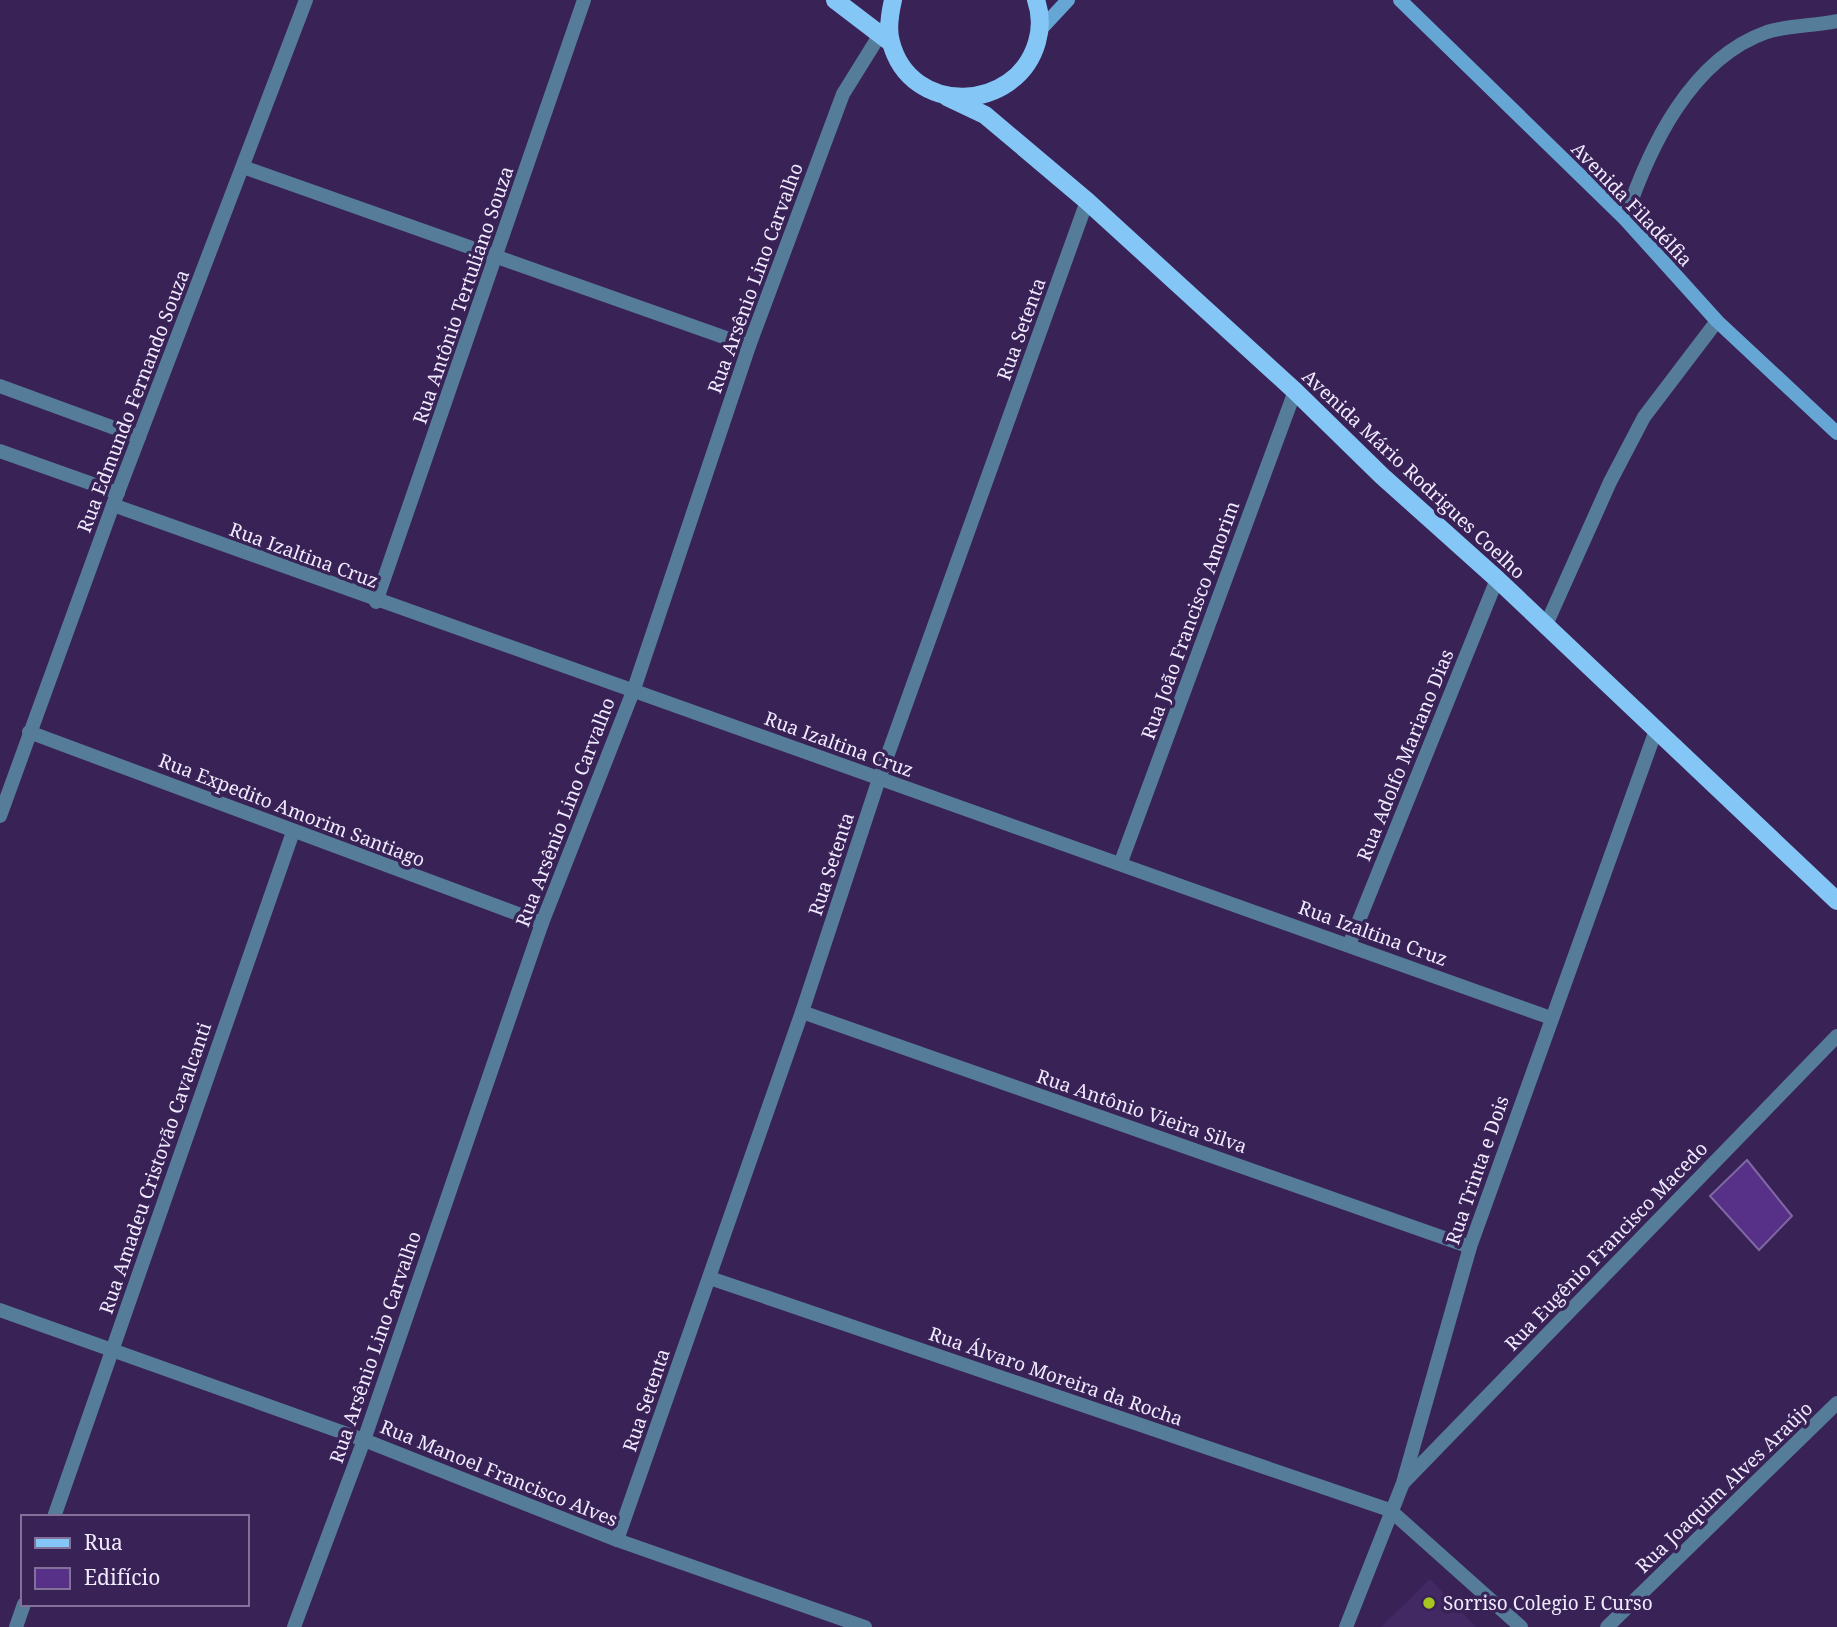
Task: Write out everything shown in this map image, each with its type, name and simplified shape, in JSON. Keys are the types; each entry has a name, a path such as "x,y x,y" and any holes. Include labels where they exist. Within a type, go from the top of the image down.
{"main road":[{"path":"835,0 887,32 893,0"},
{"path":"947,97 973,98 998,91 1018,76 1033,55 1040,30 1036,0"},
{"name":"Avenida Mário Rodrigues Coelho","path":"887,32 909,74 924,87 985,115 1087,201 1295,391 1381,476 1497,579 1837,901"}],"street":[{"name":"Rua Edmundo Fernando Souza","path":"0,816 139,437 306,0"},
{"name":"Rua Antônio Tertuliano Souza","path":"376,602 584,0"},
{"path":"1040,30 1068,0"},
{"name":"Avenida Filadélfia","path":"1400,0 1625,219 1717,321 1837,433"},
{"path":"1625,219 1640,176 1660,134 1714,64 1740,43 1770,31 1837,21"},
{"name":"Rua Arsênio Lino Carvalho","path":"295,1627 364,1440 542,923 634,689 749,346 843,94 887,32"},
{"path":"243,167 749,346"},
{"name":"Rua Setenta","path":"617,1540 802,1012 878,779 1087,201"},
{"path":"1546,625 1610,482 1644,417 1717,321"},
{"path":"0,386 139,437"},
{"name":"Rua João Francisco Amorim","path":"1121,862 1295,391"},
{"name":"Rua Izaltina Cruz","path":"0,451 376,602 634,689 878,779 1121,862 1551,1018"},
{"name":"Rua Adolfo Mariano Dias","path":"1349,945 1497,579"},
{"name":"Rua Trinta e Dois","path":"1346,1627 1390,1510 1403,1483 1470,1247 1656,730"},
{"name":"Rua Expedito Amorim Santiago","path":"29,732 542,923"},
{"name":"Rua Amadeu Cristovão Cavalcanti","path":"55,1515 293,832"},
{"name":"Rua Antônio Vieira Silva","path":"802,1012 1470,1247"},
{"name":"Rua Eugênio Francisco Macedo","path":"1403,1483 1837,1035"},
{"name":"Rua Álvaro Moreira da Rocha","path":"710,1278 1390,1510"},
{"name":"Rua Manoel Francisco Alves","path":"0,1310 364,1440 617,1540 866,1627"},
{"name":"Rua Joaquim Alves Araújo","path":"1607,1627 1837,1403"},
{"path":"1390,1510 1521,1627"},
{"path":"16,1627 23,1606"}],"shaded area":[{"name":"Sorriso Colegio E Curso","path":"1430,1579 1476,1627 1381,1627"}],"building":[{"path":"1747,1160 1792,1216 1759,1250 1710,1196"}],"place":[{"name":"Sorriso Colegio E Curso","path":"1429,1603"}]}
